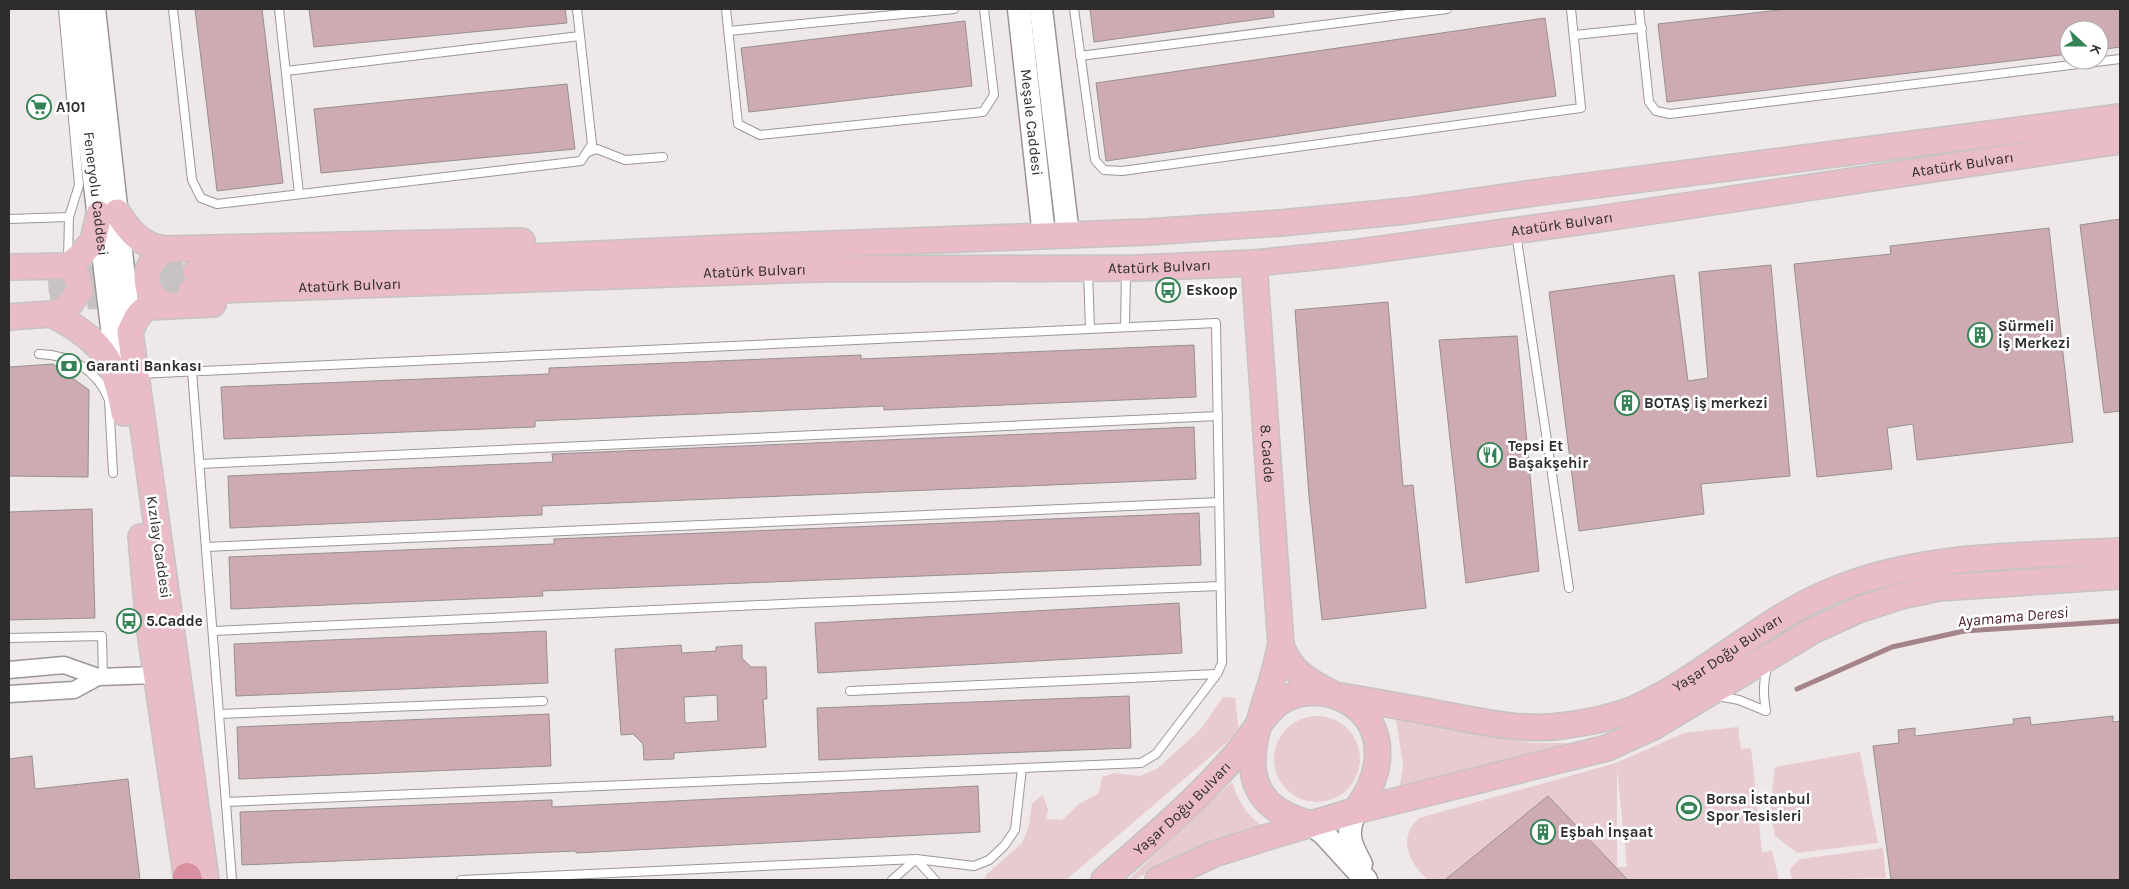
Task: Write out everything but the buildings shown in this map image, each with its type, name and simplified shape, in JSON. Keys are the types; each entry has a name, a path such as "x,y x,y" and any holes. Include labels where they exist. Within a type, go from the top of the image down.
{"main road":[{"name":"Feneryolu Caddesi","path":"74,9 87,186 108,213 130,332"},
{"name":"Feneryolu Caddesi","path":"94,9 108,213 126,377"},
{"name":"Meşale Caddesi","path":"1019,9 1056,236"},
{"name":"Meşale Caddesi","path":"1041,9 1056,236"},
{"name":"Atatürk Bulvarı","path":"2120,118 1406,211 1280,223 1056,236 749,247 194,282 813,268 1126,268 1254,263 1344,254 1516,231 2120,141"},
{"path":"9,267 68,266 93,241 108,213 138,239 165,249 661,237 749,247"},
{"path":"1042,268 1056,236"},
{"path":"165,249 150,264 147,282 153,298 167,306"},
{"name":"8. Cadde","path":"1254,263 1281,645"},
{"path":"9,283 50,298 65,310 80,290 77,276 68,266"},
{"path":"130,332 143,310 167,306 721,286 813,268"},
{"path":"9,317 50,298"},
{"path":"9,301 50,298 91,338 93,359 126,377"},
{"name":"Kızılay Caddesi","path":"130,332 126,377 156,675 192,879"},
{"name":"Kızılay Caddesi","path":"126,377 192,879"},
{"name":"Yaşar Doğu Bulvarı","path":"1104,880 1193,800 1234,758 1269,712 1289,697 1314,692 1335,694 1507,726 1560,726 1604,718 1633,709 1665,692 1783,616 1837,589 1871,577 1916,567 1979,559 2120,551"},
{"name":"Yaşar Doğu Bulvarı","path":"1158,880 1214,854 1355,811 1607,748 1653,727 1709,695 1812,631 1858,610 1901,596 1938,588 2120,576"},
{"path":"1256,730 1281,645"},
{"name":"Yaşar Doğu Bulvarı","path":"1281,645 1287,661 1293,668 1312,683 1335,694 1365,714 1376,738 1378,755 1376,771 1368,794 1355,811"},
{"name":"Yaşar Doğu Bulvarı","path":"1256,730 1252,758 1253,775 1258,790 1277,809 1300,821 1311,824"},
{"path":"1355,811 1348,838 1368,880"},
{"path":"1311,824 1324,834 1368,880"}],"street":[{"path":"9,670 64,665 101,676 156,675"},
{"path":"9,694 74,690 101,676"}],"lane":[{"path":"62,9 87,186 69,217 68,266"},
{"path":"173,9 192,180 201,198 217,204 582,161 592,144 577,9"},
{"path":"279,9 299,194"},
{"path":"726,9 738,124 760,135 982,112 994,95 984,9"},
{"path":"729,31 954,9"},
{"path":"1074,9 1096,160 1104,170 1122,171 1581,108 1571,9"},
{"path":"1080,56 1447,9"},
{"path":"1639,9 1650,102 1656,111 1670,114 2120,59"},
{"path":"1575,35 1642,28"},
{"path":"286,70 580,36"},
{"path":"588,152 597,149 625,160 663,157"},
{"path":"9,219 69,217"},
{"path":"1516,231 1569,588"},
{"path":"1087,268 1090,329"},
{"path":"1125,327 1126,268"},
{"path":"126,377 192,371 1216,323 1222,663 1217,674 1156,754 1142,763 226,802"},
{"path":"39,354 93,359 109,400 113,473"},
{"path":"192,371 232,880"},
{"path":"200,464 1218,416"},
{"path":"206,547 1219,502"},
{"path":"213,631 803,603 1220,586"},
{"path":"9,638 102,636 101,676"},
{"path":"1709,695 1739,700 1766,712 1763,694 1764,680 1770,657"},
{"path":"850,691 1217,674"},
{"path":"219,714 543,701"},
{"path":"461,880 916,859 974,866 989,860 1004,846 1015,830 1022,768"},
{"path":"892,880 916,859"},
{"path":"916,859 935,880"}],"shaded area":[{"path":"1223,697 1235,698 1239,732 1066,880 984,880 986,875 1022,843 1029,826 1032,803 1043,795 1048,810 1046,819 1062,820 1079,804 1099,793 1102,777 1114,773 1140,776 1158,768 1200,730"},
{"path":"1317,716 1333,719 1341,723 1353,735 1357,743 1360,759 1357,775 1353,783 1341,795 1333,799 1317,802 1301,799 1293,795 1281,783 1277,775 1274,759 1277,743 1281,735 1293,723 1301,719"},
{"path":"1396,720 1533,743 1573,743 1399,792 1403,765"},
{"path":"1738,727 1741,749 1751,748 1762,852 1772,851 1779,880 1629,880 1548,796 1445,880 1428,880 1415,866 1411,858 1407,842 1408,834 1419,818 1616,763 1684,733","holes":["1617,770 1627,867 1617,867"]},
{"path":"1860,752 1878,843 1797,853 1775,836 1770,810 1775,767"},
{"path":"1232,782 1244,808 1252,818 1264,827 1203,845 1133,880 1128,880"},
{"path":"1883,848 1886,878 1792,880 1790,869 1800,859"}],"waterway":[{"name":"Ayamama Deresi","path":"1797,689 1892,647 1964,631 2120,621"}],"tunnel":[{"path":"48,281 196,272"},
{"path":"50,299 191,291"}],"place":[{"name":"A101","path":"39,107"},
{"name":"Eskoop","path":"1168,290"},
{"name":"Sürmeli İş Merkezi","path":"1980,335"},
{"name":"Garanti Bankası","path":"69,366"},
{"name":"BOTAŞ iş merkezi","path":"1627,403"},
{"name":"Tepsi Et Başakşehir","path":"1490,455"},
{"name":"5.Cadde","path":"129,621"},
{"name":"Borsa İstanbul Spor Tesisleri","path":"1689,808"},
{"name":"Eşbah İnşaat","path":"1543,832"}]}
